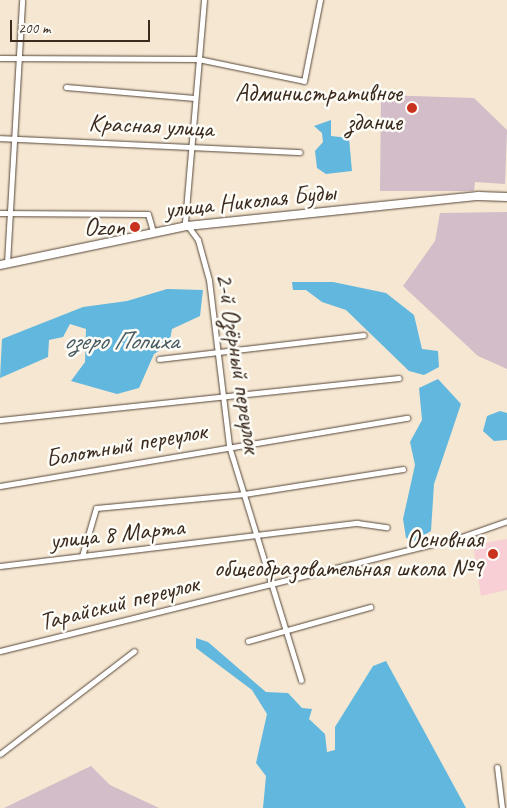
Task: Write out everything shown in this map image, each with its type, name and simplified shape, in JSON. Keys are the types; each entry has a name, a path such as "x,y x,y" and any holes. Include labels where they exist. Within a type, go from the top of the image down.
{"street":[{"path":"4,264 9,213 22,0"},
{"path":"187,226 191,147 204,0"},
{"path":"0,58 198,59 297,82 308,76 320,0"},
{"path":"66,87 195,98"},
{"name":"Красная улица","path":"0,138 300,152"},
{"name":"улица Николая Буды","path":"4,264 187,226 478,196 507,197"},
{"path":"0,213 148,214 153,232"},
{"name":"2-й Озёрный переулок","path":"187,226 198,240 209,280 229,446 301,680"},
{"path":"159,359 364,335"},
{"path":"0,420 140,402 223,398 399,378"},
{"name":"Болотный переулок","path":"0,486 229,446 407,418"},
{"path":"82,556 96,508 244,494 403,469"},
{"name":"Тарайский переулок","path":"0,651 270,584 507,522"},
{"name":"улица 8 Марта","path":"0,566 257,538 357,523 387,527"},
{"path":"248,642 370,607"},
{"path":"0,754 134,651"},
{"path":"497,767 502,808"}],"shaded area":[{"path":"381,95 474,98 507,130 505,184 475,182 474,191 380,191"},
{"path":"507,212 507,369 478,356 403,286 435,241 440,213"},
{"path":"507,539 507,590 481,596 473,545"},
{"path":"91,766 110,785 159,808 4,808"}],"water":[{"path":"331,120 331,136 349,138 352,171 326,174 317,168 315,151 323,142 322,133 314,126"},
{"path":"292,282 333,282 386,293 414,315 422,349 438,351 439,367 424,375 409,371 346,310 322,302 306,290 293,290"},
{"name":"озеро Попиха","path":"167,289 203,290 200,316 172,329 169,345 154,354 139,388 117,394 71,381 85,362 86,329 70,324 63,337 49,340 48,357 0,378 2,339 83,307 127,301"},
{"path":"438,379 461,404 434,484 431,531 414,541 406,538 403,519 415,465 410,442 422,420 419,388"},
{"path":"500,411 507,413 507,440 494,441 483,431 487,416"},
{"path":"196,638 208,642 266,692 288,693 302,708 312,709 309,719 325,734 327,752 335,750 335,727 373,666 386,661 466,808 263,808 266,776 256,763 267,714 252,690 196,648"}],"place":[{"name":"Административное здание","path":"412,108"},
{"name":"Ozon","path":"135,227"},
{"name":"Основная общеобразовательная школа №9","path":"493,554"}]}
